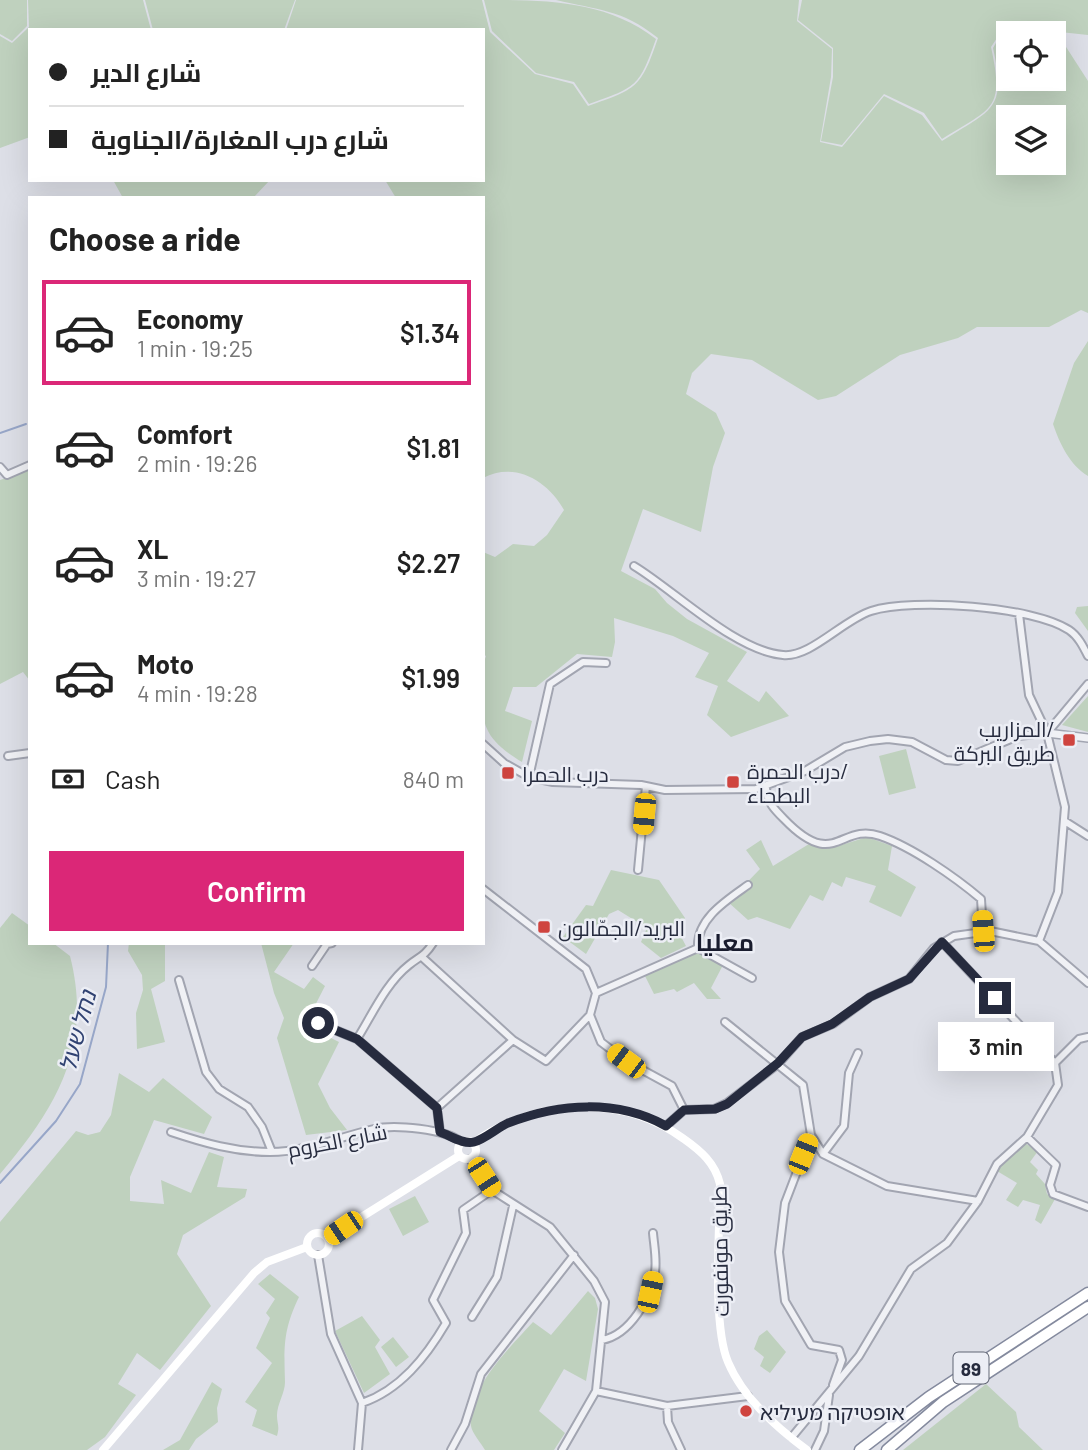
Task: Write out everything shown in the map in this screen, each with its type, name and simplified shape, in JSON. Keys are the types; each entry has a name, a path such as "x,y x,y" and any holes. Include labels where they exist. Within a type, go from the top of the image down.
{"highway":[{"name":"89","path":"860,1450 929,1397 1088,1293"},
{"name":"89","path":"887,1450 943,1402 1088,1307"}],"main road":[{"name":"طريق مونفورت","path":"473,1143 517,1119 579,1106 615,1109 650,1117 700,1151 718,1175 720,1328 727,1361 748,1396 805,1449"},
{"path":"328,1238 459,1156 470,1158 476,1152 473,1143 461,1142 458,1147 459,1156"},
{"path":"316,1233 328,1238 328,1249 318,1255 311,1253 307,1247 308,1240 316,1233"},
{"path":"103,1450 254,1273 267,1262 307,1247"}],"street":[{"path":"0,467 7,475 28,466"},
{"path":"634,566 659,581 705,619 779,655 800,653 861,615 897,605 925,604 1019,614 1068,629 1088,656"},
{"path":"1019,614 1029,695 1047,733 1065,807 1066,822 1058,892 1039,942"},
{"path":"529,777 550,684 583,662 606,663"},
{"path":"1047,733 1088,684"},
{"path":"485,746 504,763 529,777 553,782 646,786 665,790 766,788 805,771 845,747 870,741 888,739 912,742 946,760 958,761 1018,736 1047,733 1088,738"},
{"path":"8,756 28,753"},
{"path":"638,870 646,786"},
{"path":"766,788 767,800 802,838 824,845 867,832 884,837 962,883 981,899 983,931"},
{"path":"1066,822 1088,836"},
{"path":"698,948 708,917 748,885"},
{"path":"423,958 513,1040 546,1061 590,1015 596,993 586,969 485,891"},
{"path":"666,1126 684,1110 715,1109 727,1104 778,1063 802,1037 832,1024 870,997 909,979 942,942 983,931 1039,942 1087,979"},
{"path":"792,1437 859,1356 911,1269 947,1243 978,1201 997,1164 1027,1137 1058,1085 1055,1063 942,942"},
{"path":"312,966 326,945"},
{"path":"357,1039 387,990 409,964 423,958 432,945"},
{"path":"698,948 752,978"},
{"path":"596,993 698,948"},
{"path":"178,979 206,1072 219,1089 248,1107 262,1127 272,1152"},
{"path":"590,1015 601,1042 626,1061 672,1086 684,1110"},
{"path":"725,1022 803,1085 811,1135 823,1154 887,1186 978,1201"},
{"path":"318,1023 357,1039 437,1108 440,1132"},
{"path":"1055,1063 1079,1039 1088,1037"},
{"path":"437,1108 513,1040"},
{"path":"823,1154 844,1126 849,1073 858,1053"},
{"name":"شارع الكروم","path":"171,1132 226,1149 272,1152 326,1144 377,1128 440,1132 461,1142"},
{"path":"811,1135 785,1203 779,1252 785,1301 804,1334 811,1345 839,1350 842,1360 830,1393 824,1431 815,1450"},
{"path":"1027,1137 1056,1164 1050,1185 1054,1194 1088,1207"},
{"path":"470,1158 492,1190 513,1206 550,1227 574,1255 605,1302 596,1391 562,1450"},
{"path":"362,1403 386,1395 419,1363 446,1323 433,1300 466,1233 463,1210 492,1190"},
{"path":"472,1317 497,1277 513,1206"},
{"path":"602,1340 612,1338 625,1328 650,1292 655,1269 653,1233"},
{"path":"318,1255 331,1334 362,1403 357,1450"},
{"path":"451,1450 465,1424 481,1374 574,1255"},
{"path":"596,1391 667,1406 748,1396"},
{"path":"667,1406 668,1422 681,1450"}],"green space":[{"path":"0,0 27,0 27,26 12,41 0,34"},
{"path":"28,0 143,0 150,28 28,28 28,138 0,148 0,36 12,43 29,27"},
{"path":"145,0 295,0 285,28 152,28"},
{"path":"296,0 482,0 490,32 535,74 573,84 588,106 617,95 635,84 647,67 658,38 621,16 556,0 799,0 797,21 832,49 831,77 820,142 842,147 884,96 922,115 942,141 984,114 992,106 997,91 1066,91 1066,47 1088,81 1088,313 1081,310 1049,327 977,327 958,338 900,355 836,396 818,400 752,360 711,354 692,373 686,394 716,413 725,433 713,467 701,532 643,509 621,571 655,589 687,619 747,652 727,681 759,702 766,691 789,716 731,737 707,715 718,686 695,677 709,653 673,636 614,618 615,642 612,657 577,654 536,687 513,687 505,711 532,721 522,762 496,742 485,724 485,553 495,557 513,544 534,546 547,535 564,510 549,490 530,477 507,472 485,477 485,196 395,196 386,182 485,182 485,28 287,28"},
{"path":"484,0 574,5 616,16 656,39 645,67 634,83 627,89 589,104 574,82 536,73 492,31"},
{"path":"802,0 1088,0 1088,35 1066,33 1066,21 996,21 996,40 991,47 996,84 991,105 942,139 924,113 884,94 842,145 821,141 833,77 833,48 798,20"},
{"path":"996,43 996,64 993,48"},
{"path":"114,182 268,182 255,196 122,196"},
{"path":"1088,341 1088,476 1066,453 1053,424 1074,363"},
{"path":"28,471 28,678 23,672 0,684 0,480"},
{"path":"1088,606 1088,631 1075,613 1077,607"},
{"path":"1088,696 1088,732 1062,725"},
{"path":"906,749 916,788 889,795 879,756"},
{"path":"867,837 892,846 888,870 916,887 901,917 869,902 876,886 846,877 842,887 832,882 823,901 810,895 790,929 757,917 748,920 728,902 760,869 746,850 761,840 773,866 809,844 835,847"},
{"path":"611,870 659,880 685,918 678,931 686,946 661,958 641,942 647,928 618,910 609,914 586,954 563,937 586,905 593,906"},
{"path":"12,913 28,925 28,945 56,945 70,956 76,988 77,1019 65,1074 53,1099 38,1124 0,1174 0,928"},
{"path":"129,945 165,945 165,981 151,989 165,1042 137,1049 136,1013 143,990 142,975 128,951"},
{"path":"262,945 293,945 274,972 304,989 313,977 325,986 305,1025 339,1042 318,1084 330,1108 347,1130 306,1135 277,1038 284,1018 274,993"},
{"path":"697,951 723,965 711,988 721,999 707,999 694,983 677,992 674,989 654,994 644,974"},
{"path":"119,1073 149,1092 163,1078 212,1117 204,1134 154,1120 130,1177 130,1201 164,1204 161,1180 191,1193 209,1152 224,1157 217,1187 247,1189 245,1197 183,1235 177,1254 211,1306 160,1370 137,1353 118,1384 136,1395 105,1437 87,1450 0,1450 0,1222 76,1131 88,1135 100,1132 111,1115"},
{"path":"1023,1142 1038,1151 1030,1162 1038,1170 1036,1174 1045,1184 1047,1194 1055,1199 1041,1224 1035,1220 1040,1205 1023,1200 1018,1207 1006,1200 1017,1183 997,1171"},
{"path":"415,1196 429,1222 403,1236 389,1209"},
{"path":"270,1274 299,1297 286,1339 285,1386 277,1411 277,1436 252,1426 257,1410 245,1402 272,1363 256,1348 270,1318 266,1313 275,1299 258,1284"},
{"path":"588,1291 595,1298 598,1309 586,1381 564,1369 539,1411 565,1433 554,1450 485,1450 471,1426 471,1412 482,1384 533,1322 551,1335"},
{"path":"362,1316 380,1340 375,1347 390,1374 364,1393 335,1331"},
{"path":"767,1330 786,1352 770,1373 760,1366 764,1357 754,1349 759,1336"},
{"path":"393,1337 409,1357 396,1367 381,1347"},
{"path":"212,1382 222,1389 217,1408 218,1422 196,1439 189,1450 163,1450 180,1440"},
{"path":"986,1384 1016,1412 1019,1427 1043,1450 903,1450"}],"waterway":[{"path":"0,433 26,424"},
{"name":"נחל שעל","path":"0,1183 56,1121 80,1084 106,987 108,945"}],"place":[{"name":"المزاريب/ طريق البركة","path":"1069,740"},
{"name":"درب الحمرا","path":"508,773"},
{"name":"درب الحمرة/ البطحاء","path":"733,782"},
{"name":"البريد/الجمّالون","path":"544,927"},
{"name":"אופטיקה מעיליא","path":"746,1411"}],"district":[{"name":"معليا","path":"725,941"}],"route":[{"path":"318,1023 357,1039 437,1108 440,1132 461,1142 473,1143 517,1119 579,1106 615,1109 650,1117 666,1126 684,1110 715,1109 727,1104 778,1063 802,1037 832,1024 870,997 909,979 942,942 995,998"}]}
